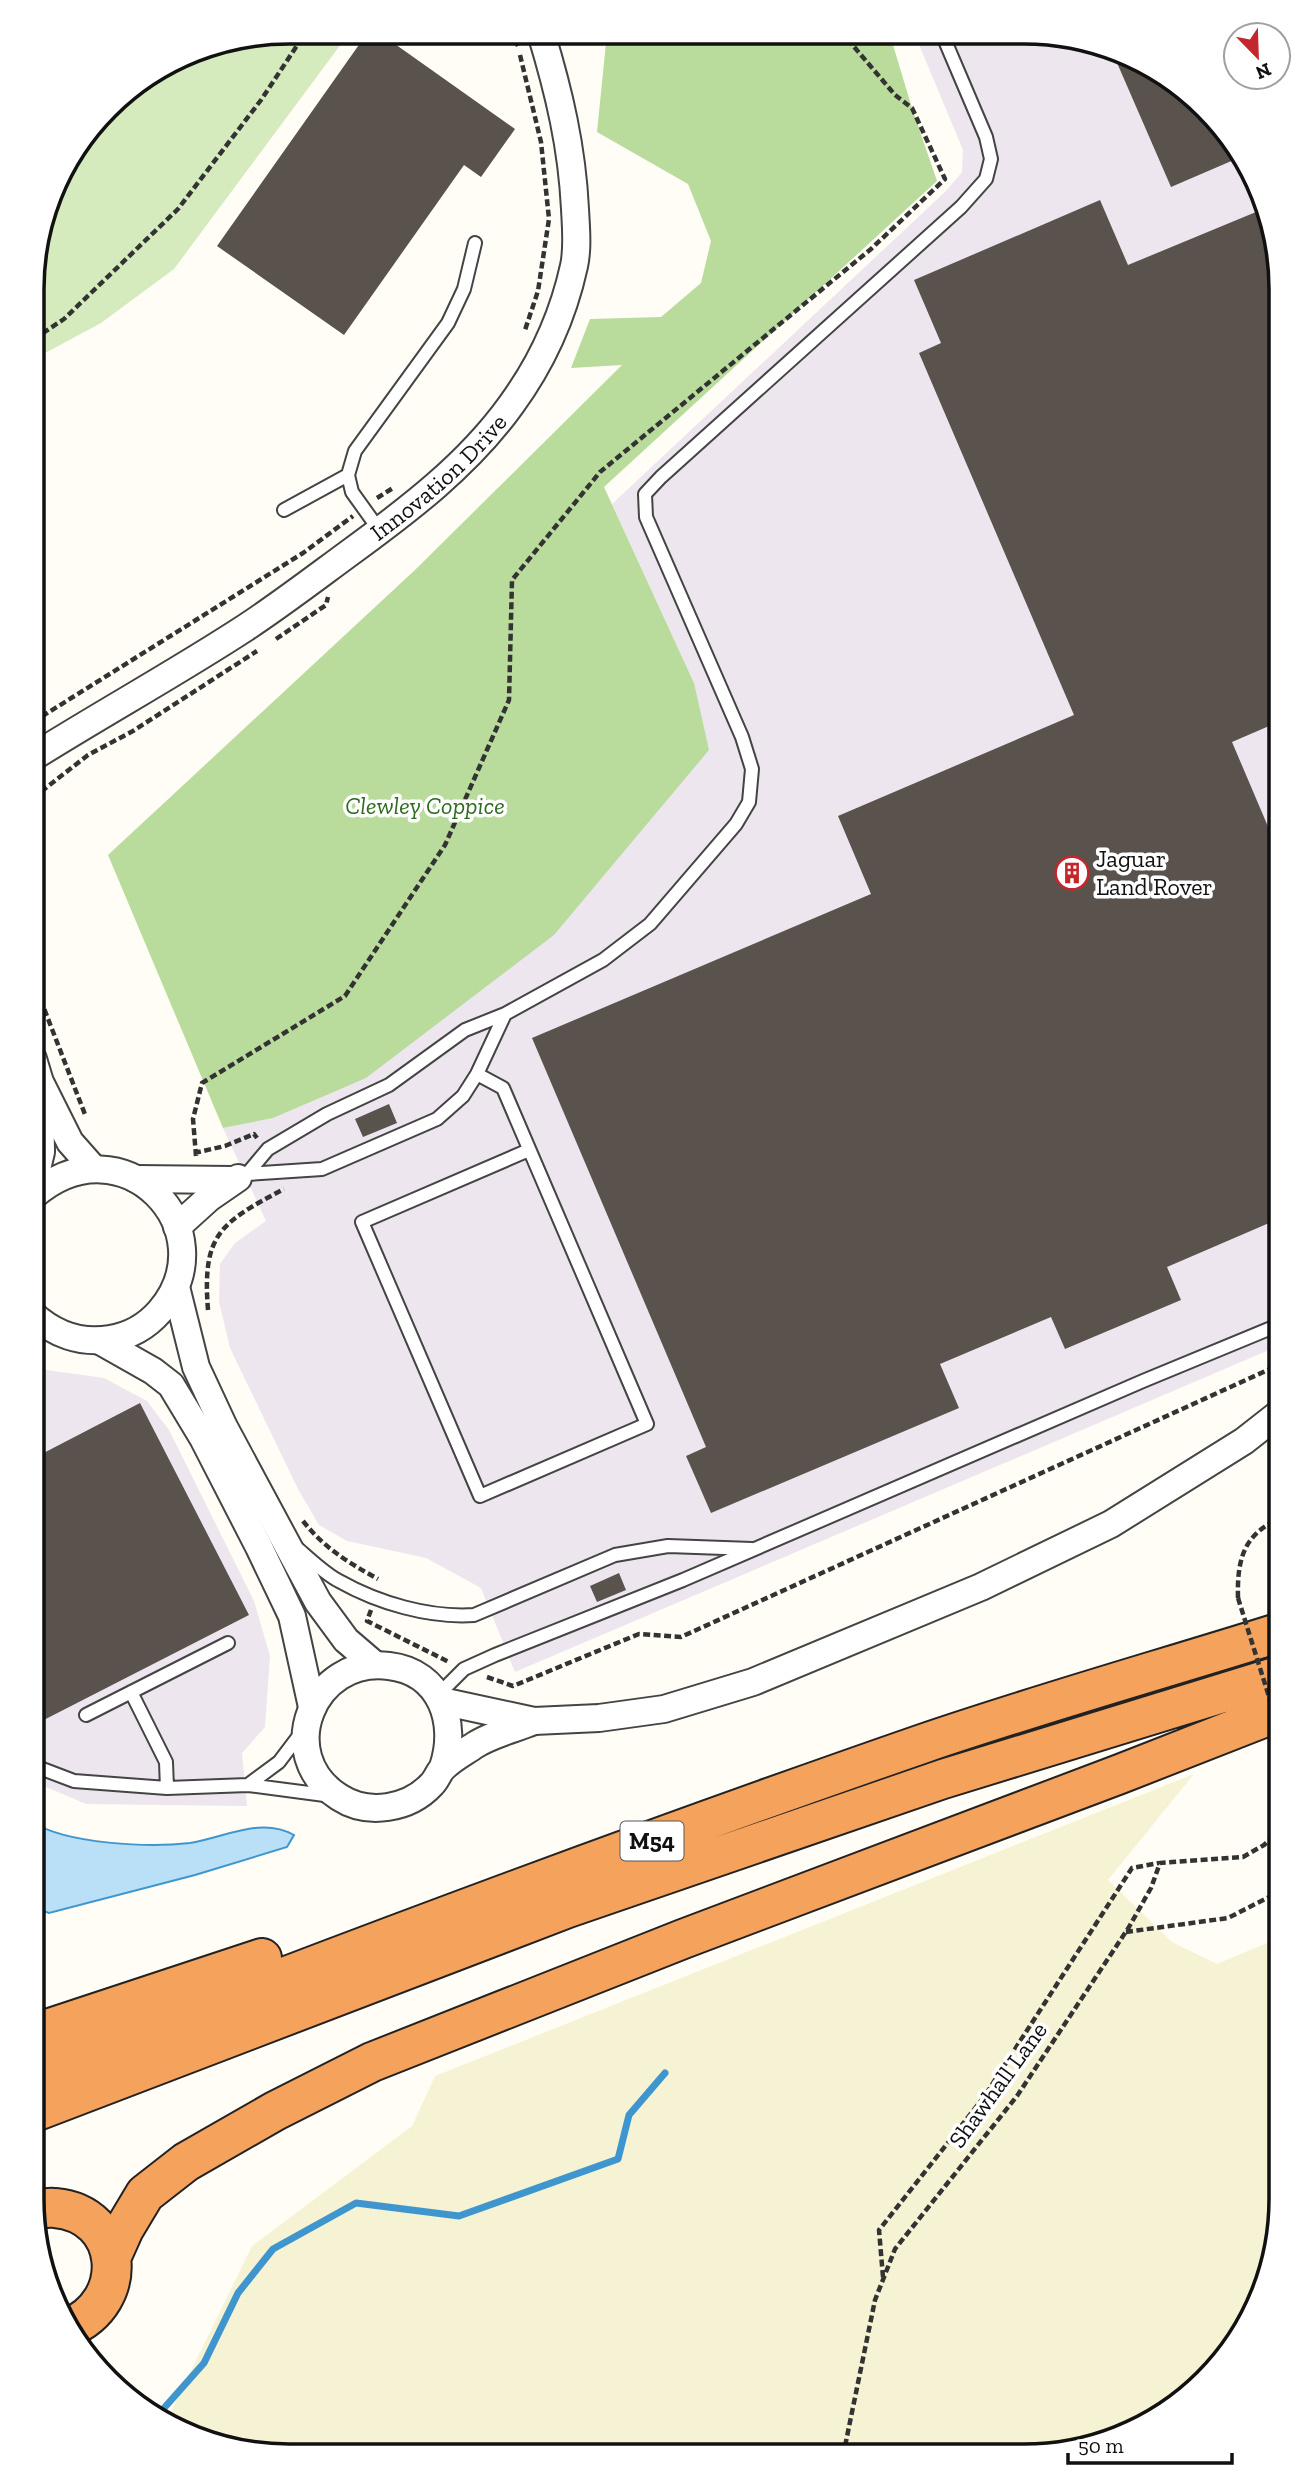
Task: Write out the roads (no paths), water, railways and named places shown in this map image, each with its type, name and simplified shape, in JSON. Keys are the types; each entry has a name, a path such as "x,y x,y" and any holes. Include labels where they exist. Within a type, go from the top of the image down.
{"highway":[{"name":"M54","path":"44,2069 551,1877 928,1742 1269,1636"},
{"name":"M54","path":"44,2108 568,1908 943,1779 1269,1679"},
{"path":"111,2258 124,2229 145,2194 186,2162 275,2111 372,2062 683,1939 1269,1716"},
{"path":"44,2030 348,1930 551,1877"},
{"path":"44,2208 54,2207 74,2212 91,2222 104,2238 111,2258 112,2277 107,2295 96,2310 78,2324"}],"street":[{"name":"Innovation Drive","path":"44,750 244,628 380,531 433,488 478,446 511,405 537,365 554,330 574,265 576,224 573,165 559,95 544,44"},
{"path":"44,1088 70,1142 93,1168"},
{"path":"136,1179 198,1166 239,1177"},
{"path":"44,1186 69,1172 93,1168 115,1171 136,1179 154,1191 168,1208 177,1227 181,1247 181,1267 176,1286 153,1319 137,1330 119,1338 80,1340 60,1334 44,1324"},
{"path":"177,1227 239,1177"},
{"path":"176,1286 196,1367 224,1427 318,1602 346,1640 374,1664"},
{"path":"100,1341 153,1370 171,1385 203,1438 259,1547 292,1616 309,1716 306,1746 312,1767 324,1785 340,1798 358,1806 378,1808 398,1805 417,1797 432,1784 449,1751 450,1734 440,1698 421,1678 399,1667 374,1664 337,1676 323,1690 309,1716"},
{"path":"440,1698 534,1721 599,1718 664,1709 752,1682 981,1587 1111,1524 1244,1441 1269,1421"},
{"path":"443,1767 478,1743 534,1721"}],"lane":[{"path":"239,1177 268,1149 327,1114 389,1085 465,1030 505,1014 603,960 650,924 736,824 748,802 752,769 742,737 646,517 645,494 961,206 986,179 991,159 986,137 946,44"},
{"path":"380,531 352,492 348,475 355,451 448,323 464,289 475,243"},
{"path":"284,510 348,475"},
{"path":"239,1177 322,1169 437,1119 463,1096 477,1074 505,1014"},
{"path":"477,1074 503,1088 647,1424 480,1496 362,1222 529,1150"},
{"path":"440,1698 464,1669 670,1585 1269,1329"},
{"path":"283,1536 338,1580 376,1598 454,1616 474,1615 615,1555 668,1546 755,1549"},
{"path":"86,1715 228,1643"},
{"path":"131,1692 166,1762 167,1788"},
{"path":"248,1785 279,1762 309,1716"},
{"path":"44,1770 74,1781 167,1788 248,1785 340,1798"}],"water":[{"path":"44,1828 87,1840 153,1845 190,1843 256,1828 281,1830 294,1835 287,1847 195,1875 49,1913 44,1911"}],"waterway":[{"path":"163,2409 204,2363 238,2293 273,2249 356,2203 459,2216 618,2159 629,2115 665,2073"}],"place":[{"name":"Jaguar Land Rover","path":"1072,873"}],"park label":[{"name":"Clewley Coppice","path":"425,806"}]}
